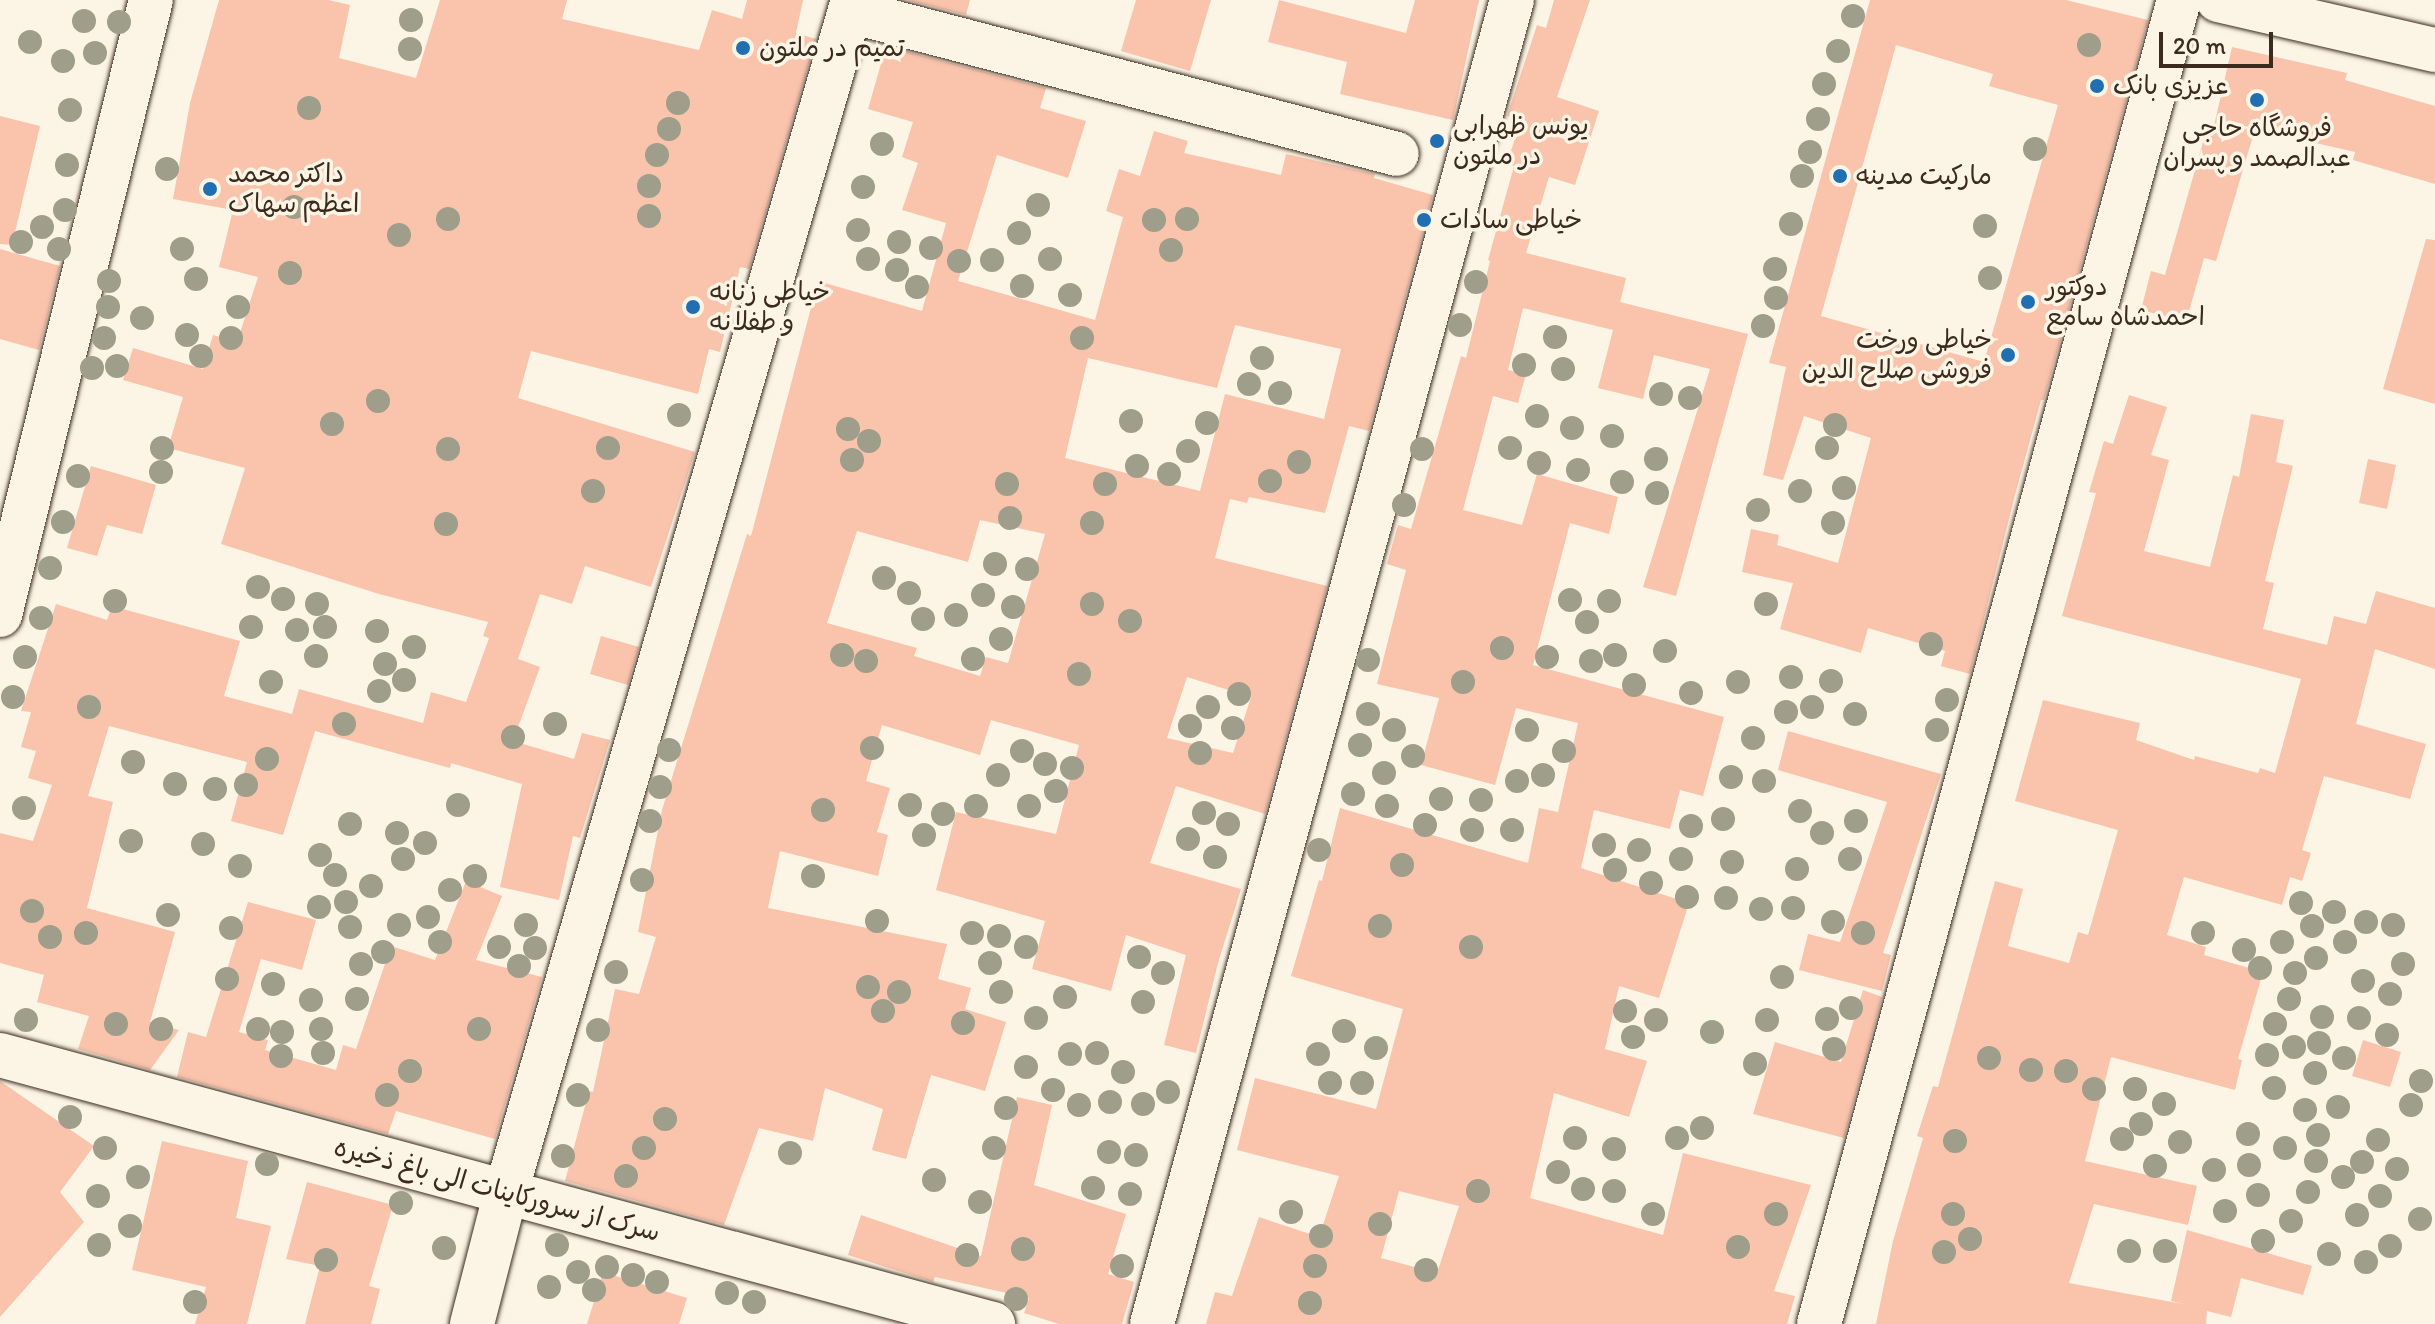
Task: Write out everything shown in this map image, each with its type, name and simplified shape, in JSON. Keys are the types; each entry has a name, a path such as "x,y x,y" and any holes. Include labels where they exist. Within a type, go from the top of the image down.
{"street":[{"path":"0,615 151,0"},
{"path":"1152,1324 1512,0"},
{"path":"1819,1324 2179,0"},
{"path":"2218,0 2435,50"},
{"path":"472,1324 506,1192 851,5 1397,154"},
{"name":"سرک از سرورکاینات الی باغ ذخیره","path":"0,1055 993,1324"}],"building":[{"path":"219,0 328,0 350,5 339,58 416,78 440,0 567,0 562,19 699,50 712,10 742,19 747,0 803,0 796,33 816,39 749,269 740,267 720,352 709,349 698,394 531,351 518,398 695,452 651,587 585,566 572,604 540,594 518,659 540,667 513,741 574,759 582,733 610,740 580,838 573,836 559,900 500,887 522,784 451,763 450,768 315,731 283,835 231,821 247,762 109,726 88,796 113,802 87,908 175,932 150,1022 179,1030 150,1070 78,1049 89,1016 37,1002 44,975 0,963 0,833 33,841 52,785 28,778 36,751 21,747 31,712 21,711 56,604 107,620 112,606 240,641 224,696 292,714 299,689 423,723 431,692 466,702 489,638 483,636 488,622 379,594 221,544 245,468 168,448 183,397 123,380 133,348 203,369 213,335 237,342 258,277 219,267 233,210 173,199 190,103"},
{"path":"907,0 970,0 966,15"},
{"path":"1136,0 1211,0 1190,71 1121,51"},
{"path":"1279,0 1406,33 1415,0 1479,0 1453,120 1340,94 1347,62 1268,42"},
{"path":"1554,0 1590,0 1557,97 1599,111 1575,185 1549,177 1526,253 1626,278 1620,302 1748,334 1676,596 1643,587 1710,369 1654,355 1643,399 1598,388 1613,330 1523,308 1508,370 1526,374 1518,403 1493,396 1463,510 1522,525 1537,474 1618,497 1609,534 1570,523 1533,665 1724,717 1703,796 1680,790 1670,829 1594,810 1581,868 1689,903 1659,998 1619,986 1605,1049 1647,1061 1629,1117 1554,1093 1530,1198 1663,1235 1683,1153 1811,1185 1774,1291 1795,1296 1787,1324 1206,1324 1215,1292 1232,1296 1259,1217 1319,1237 1339,1176 1237,1150 1255,1078 1376,1109 1403,1009 1291,976 1319,880 1322,881 1340,808 1528,863 1539,808 1558,812 1578,723 1516,708 1495,785 1421,765 1439,698 1377,684 1406,570 1387,564 1398,525 1411,529 1461,356 1466,358 1488,260 1514,166 1507,163 1521,120 1507,116 1537,25 1546,28","holes":["1399,1191 1459,1206 1437,1273 1381,1258"]},
{"path":"1870,0 2066,0 2148,20 2015,495 1970,674 1941,666 1945,651 1868,628 1861,653 1780,629 1793,583 1742,572 1751,529 1779,535 1777,545 1838,563 1871,438 1804,416 1783,480 1763,475 1786,367 1769,363","holes":["1896,45 1993,74 1989,86 2058,105 1984,362 1821,316"]},
{"path":"886,46 1046,88 1040,108 1086,121 1068,178 997,155 958,281 1095,320 1123,217 1106,211 1119,169 1140,176 1154,131 1188,141 1184,153 1281,175 1286,154 1375,174 1374,178 1433,195 1369,431 1349,426 1325,513 1249,497 1247,503 1230,499 1215,558 1327,586 1265,814 1176,786 1150,863 1241,889 1218,963 1196,1053 1164,1045 1186,955 1126,935 1111,991 1032,969 1045,921 936,890 956,812 1056,834 1079,745 991,720 980,755 882,725 866,781 890,788 877,832 888,835 878,876 780,851 768,908 947,944 938,979 971,988 965,1009 1006,1022 985,1091 931,1075 906,1159 872,1150 883,1109 825,1088 813,1141 759,1128 724,1225 565,1181 589,1091 593,1092 615,989 639,994 656,937 638,932 662,810 747,534 751,536 818,281 922,311 946,223 902,210 918,163 902,157 913,122 868,109","holes":["1235,325 1341,349 1324,419 1225,394 1200,491 1065,458 1088,358 1217,388","980,520 1045,534 1008,663 986,657 980,676 914,656 917,648 827,623 857,531 968,562","1187,677 1251,697 1233,753 1167,738"]},
{"path":"2232,47 2347,73 2345,80 2435,106 2435,184 2353,160 2355,152 2255,129 2216,261 2204,258 2186,322 2141,310 2151,271 2165,275 2207,128 2213,130"},
{"path":"0,116 40,126 12,245 0,244"},
{"path":"2426,239 2435,240 2435,404 2383,389"},
{"path":"0,249 60,266 39,350 0,339"},
{"path":"2129,395 2167,407 2151,455 2169,460 2144,551 2210,567 2233,475 2239,477 2251,414 2284,420 2276,462 2293,466 2265,581 2274,583 2263,629 2327,645 2334,616 2366,624 2376,591 2435,608 2435,669 2375,649 2356,724 2426,744 2410,799 2324,776 2302,850 2311,853 2302,881 2290,877 2282,905 2184,877 2167,935 2206,947 2204,955 2263,972 2238,1059 2242,1060 2235,1090 2111,1057 2085,1161 2197,1186 2188,1225 2094,1204 2069,1283 2183,1304 2171,1301 2187,1230 2312,1266 2303,1295 2241,1278 2231,1317 2207,1311 2206,1324 1876,1324 1893,1241 1923,1138 1917,1136 1933,1086 1938,1087 1995,881 2023,889 2008,946 2069,963 2078,932 2088,935 2118,830 2015,801 2043,700 2140,723 2136,740 2194,760 2195,756 2258,773 2260,768 2275,773 2301,679 2062,616 2096,493 2089,492 2104,441 2113,444"},
{"path":"2368,459 2396,465 2387,509 2359,503"},
{"path":"91,466 156,485 142,534 107,525 97,556 67,548"},
{"path":"601,636 639,647 628,685 590,674"},
{"path":"1788,731 1941,774 1883,953 1891,955 1882,991 1799,970 1808,934 1840,942 1887,802 1778,770"},
{"path":"466,881 502,896 476,960 542,977 495,1139 396,1111 388,1134 177,1077 188,1032 206,1037 248,902 316,920 302,970 261,959 239,1032 268,1040 265,1050 336,1070 343,1045 356,1049 391,946 435,960"},
{"path":"1863,990 1882,997 1844,1138 1753,1114 1775,1042 1841,1062"},
{"path":"2363,1040 2401,1052 2390,1087 2352,1076"},
{"path":"0,1081 94,1146 60,1192 84,1222 0,1317"},
{"path":"1017,1097 1052,1105 1034,1185 1126,1214 1108,1274 1134,1282 1122,1324 1059,1324 1024,1313 1029,1298 935,1277 933,1282 848,1255 861,1215 981,1256"},
{"path":"162,1141 248,1161 236,1218 271,1226 247,1324 195,1324 206,1287 132,1270"},
{"path":"307,1182 393,1205 369,1286 380,1289 371,1324 305,1324 320,1266 286,1259"},
{"path":"603,1272 687,1298 679,1324 587,1324"}],"place":[{"name":"تمیم در ملتون","path":"743,48"},
{"name":"عزیزی بانک","path":"2097,86"},
{"name":"فروشگاه حاجی عبدالصمد و پسران","path":"2257,100"},
{"name":"یونس ظهرابی در ملتون","path":"1437,141"},
{"name":"مارکیت مدینه","path":"1840,176"},
{"name":"داکتر محمد اعظم سهاک","path":"210,189"},
{"name":"خیاطی سادات","path":"1424,220"},
{"name":"دوکتور احمدشاه سامع","path":"2028,302"},
{"name":"خیاطی زنانه و طفلانه","path":"693,307"},
{"name":"خیاطی ورخت فروشی صلاح الدین","path":"2008,355"}]}
